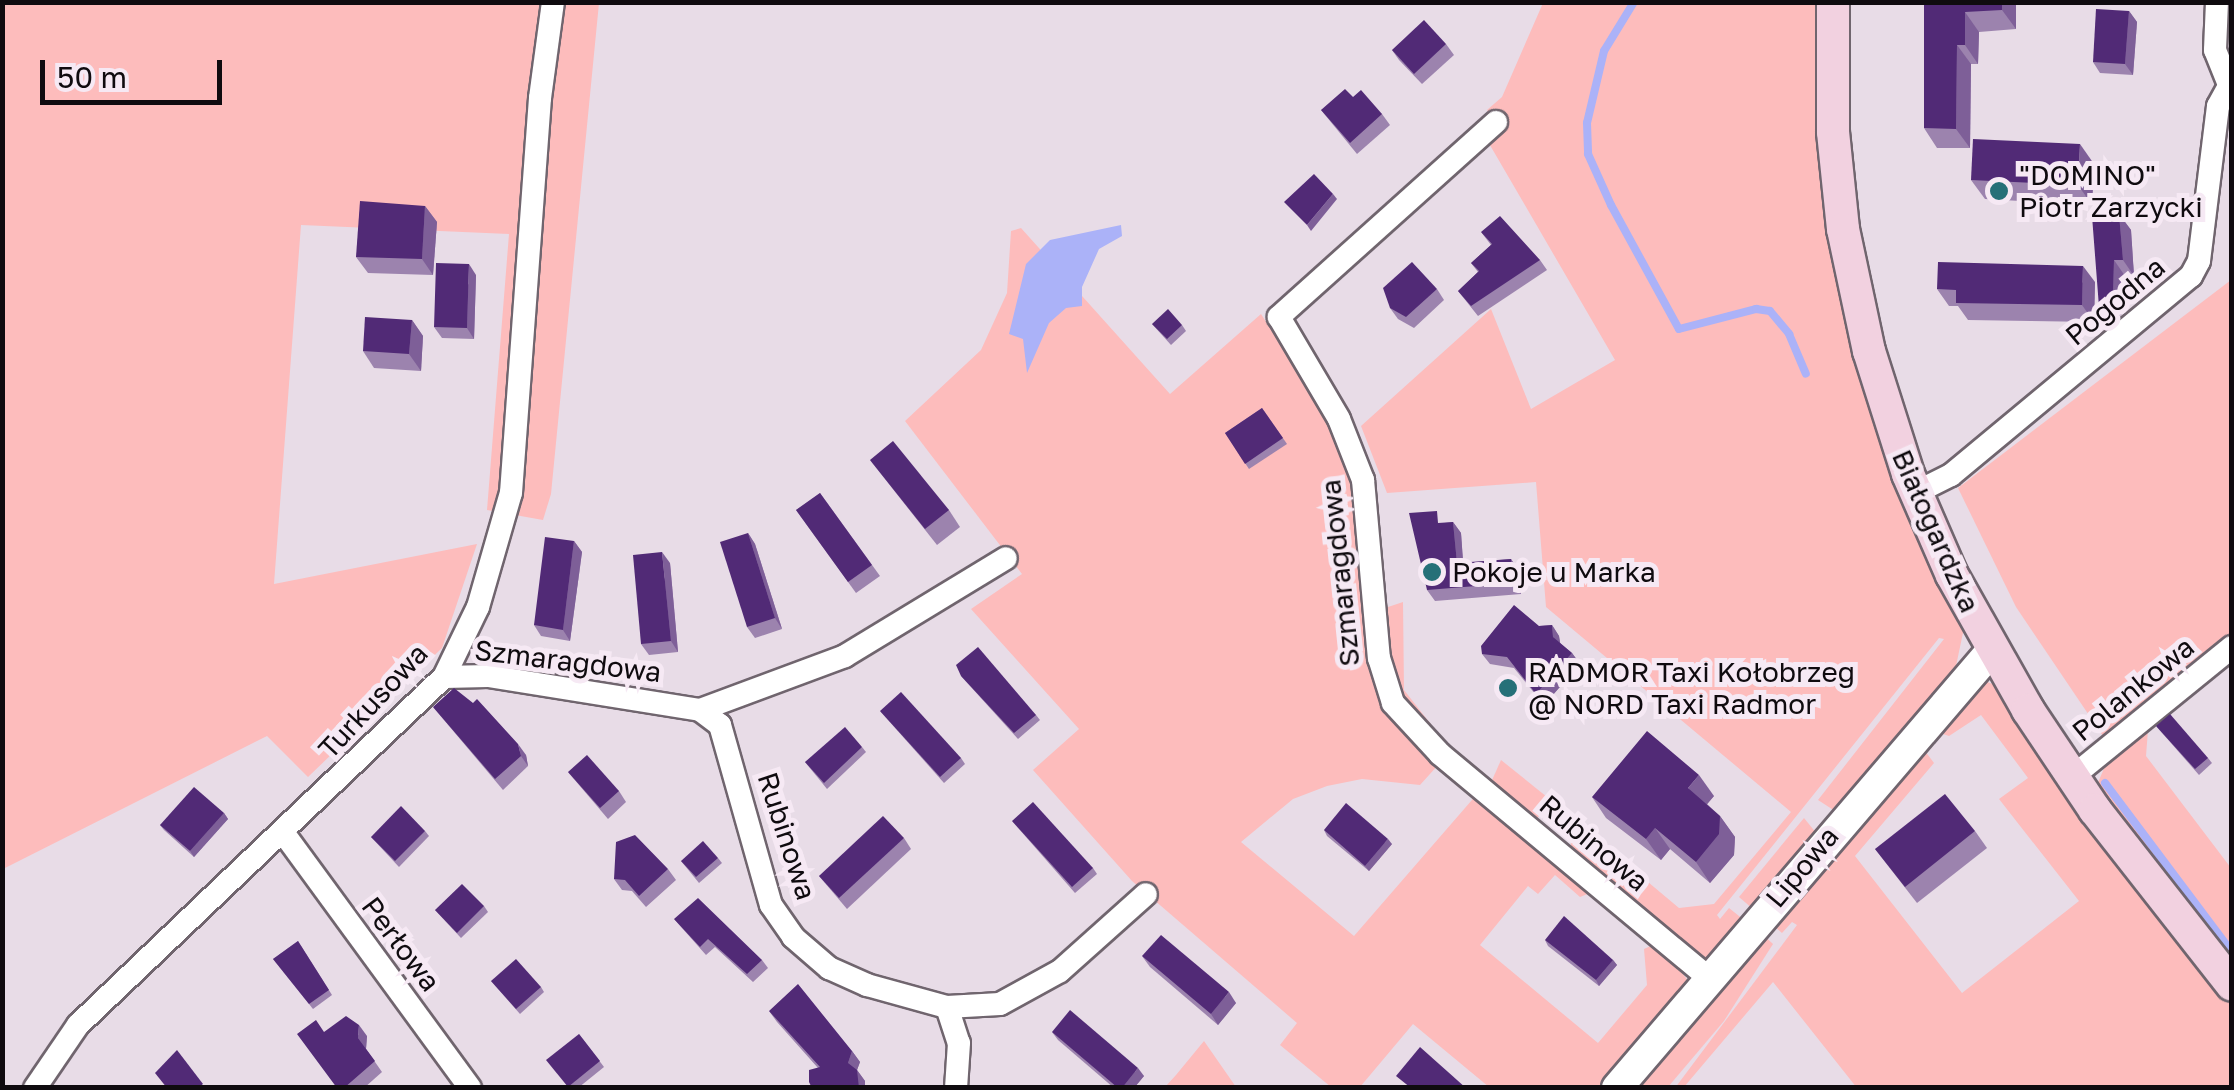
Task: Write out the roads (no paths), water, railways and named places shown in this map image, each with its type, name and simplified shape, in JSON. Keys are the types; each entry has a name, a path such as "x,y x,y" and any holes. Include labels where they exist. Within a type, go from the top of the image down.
{"main road":[{"name":"Białogardzka","path":"1833,2 1833,132 1843,229 1869,351 1916,492 1992,650 2072,776 2232,985"}],"street":[{"name":"Turkusowa","path":"35,1088 78,1025 285,835 444,678 478,607 511,493 540,98 554,2"},
{"path":"2217,2 2215,50 2230,82"},
{"name":"Pogodna","path":"1916,492 1951,475 2191,276 2199,260 2218,106 2230,82"},
{"name":"Szmaragdowa","path":"1440,754 1402,717 1386,689 1364,480 1339,419 1279,317 1496,122"},
{"name":"Szmaragdowa","path":"444,678 488,676 700,710 845,656 1006,558"},
{"name":"Polankowa","path":"2072,776 2232,647"},
{"name":"Lipowa","path":"1617,1088 1992,650"},
{"name":"Rubinowa","path":"700,710 720,725 727,743 771,905 793,937 829,968 866,985 948,1008 1000,1004 1060,970 1146,894"},
{"name":"Rubinowa","path":"1440,754 1709,978"},
{"name":"Perłowa","path":"285,835 470,1088"},
{"path":"948,1008 958,1044 956,1088"}],"water":[{"path":"1121,225 1122,236 1099,249 1082,287 1082,306 1066,308 1049,323 1027,373 1023,339 1009,334 1026,264 1050,240"}],"waterway":[{"path":"1634,2 1604,51 1587,123 1588,154 1611,205 1679,329 1756,309 1770,311 1789,334 1806,374"},
{"path":"2105,783 2232,952"}],"place":[{"name":"\"DOMINO\" Piotr Zarzycki","path":"1999,191"},
{"name":"Pokoje u Marka","path":"1432,572"},
{"name":"RADMOR Taxi Kołobrzeg @ NORD Taxi Radmor","path":"1508,688"}]}
